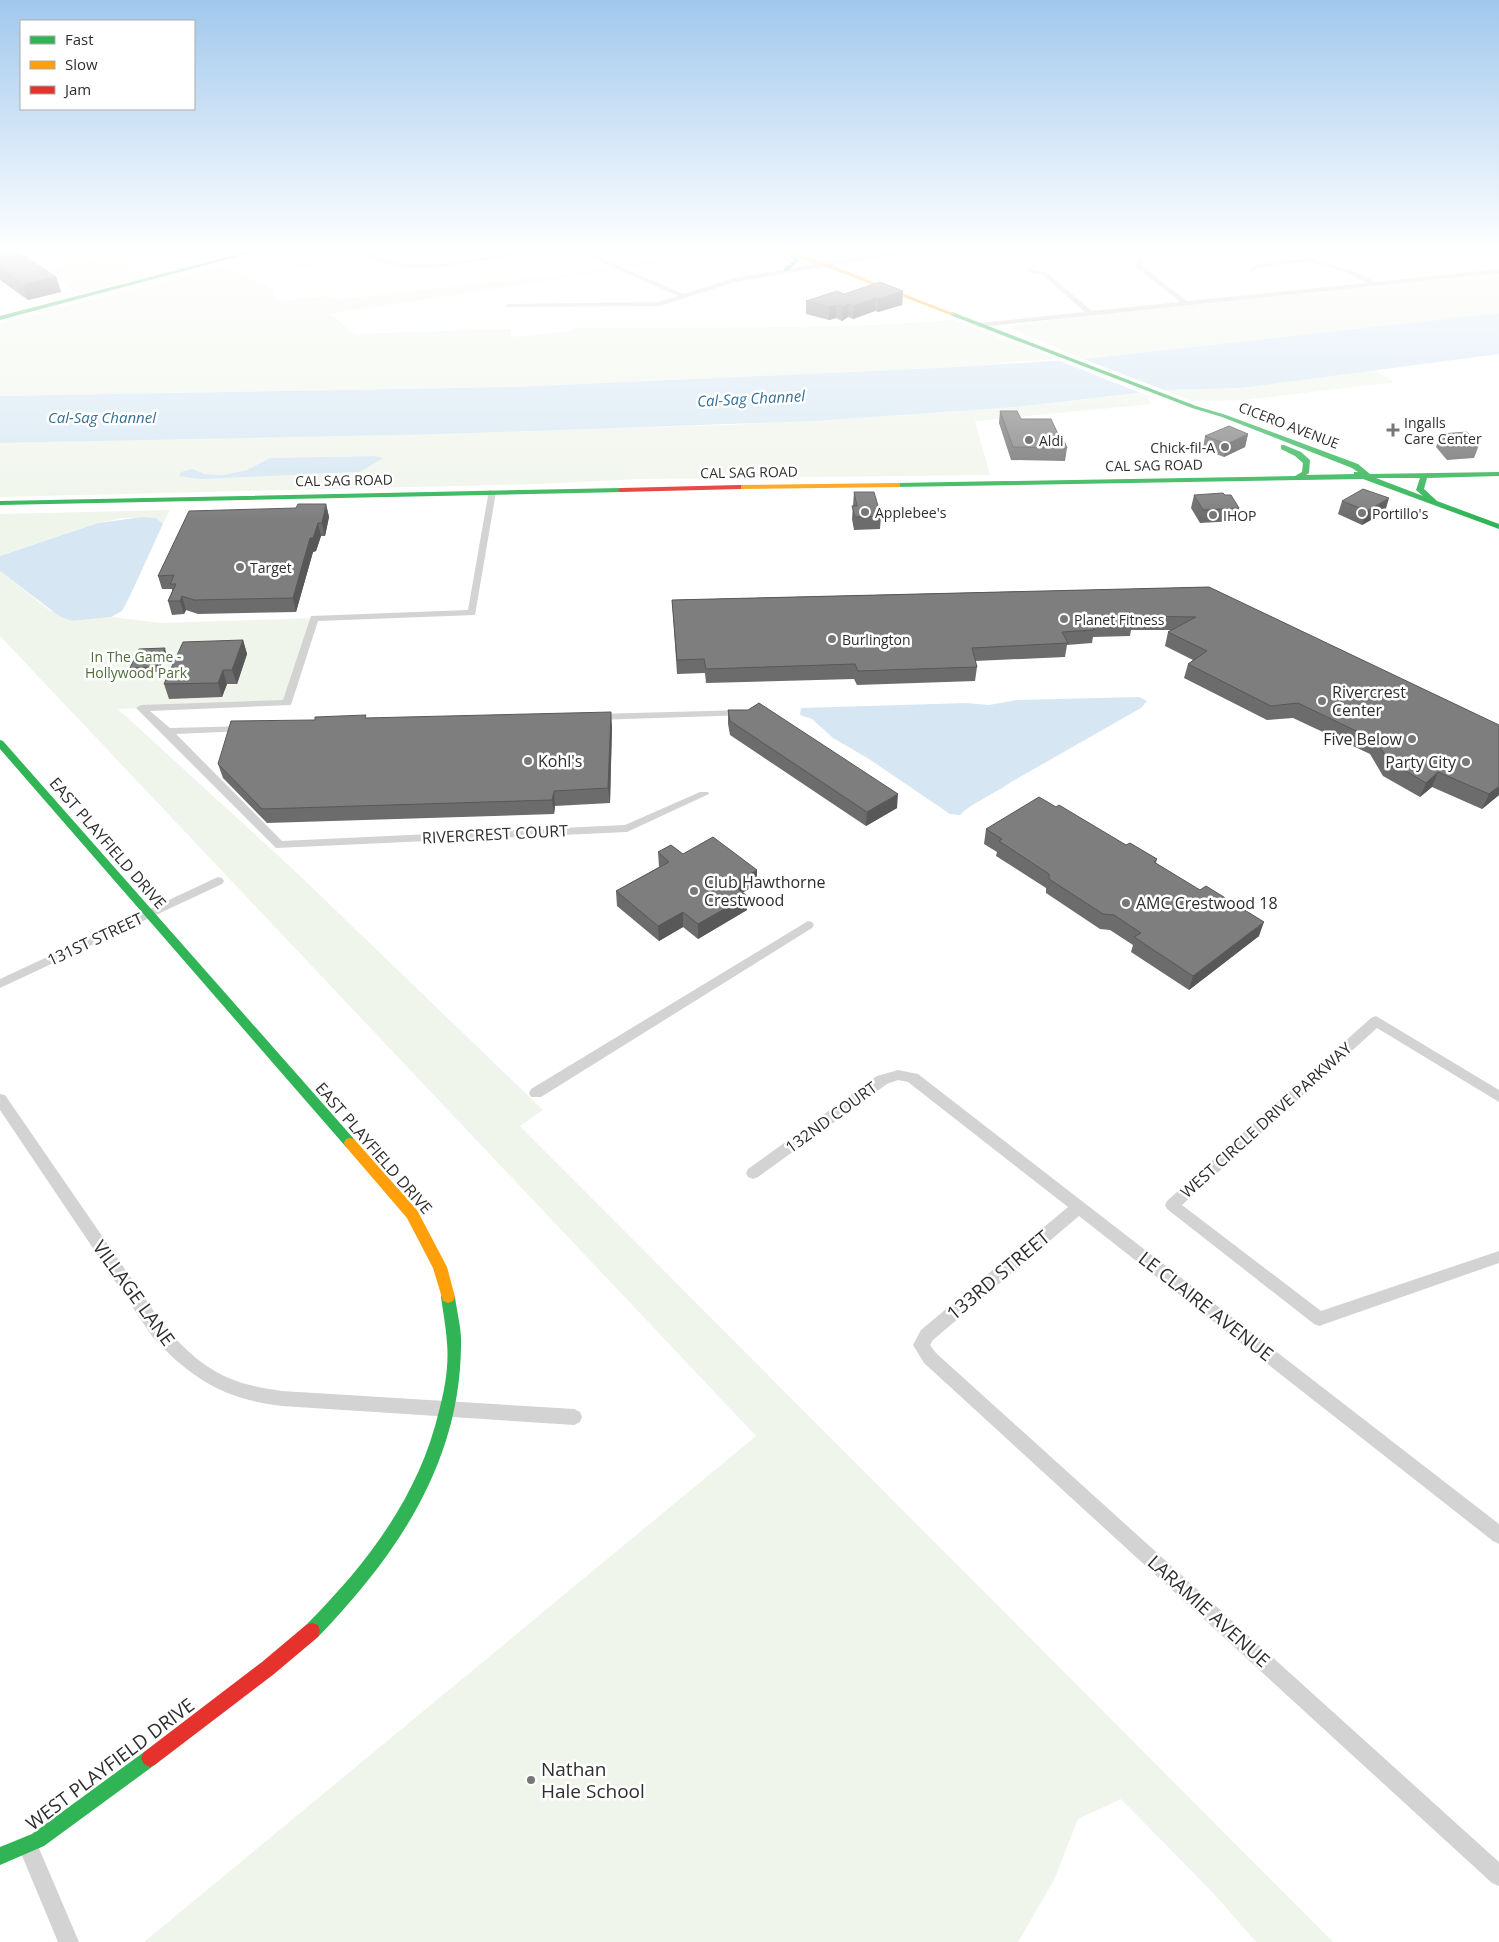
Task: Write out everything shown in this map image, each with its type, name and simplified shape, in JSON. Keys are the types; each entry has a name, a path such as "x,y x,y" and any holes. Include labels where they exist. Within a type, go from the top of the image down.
{"main road":[{"name":"CICERO AVENUE","path":"1018,340 1355,466 1370,477"},
{"name":"CICERO AVENUE","path":"1194,407 1218,421 1499,527"},
{"path":"1280,445 1298,454 1307,462 1305,473 1296,478"},
{"name":"CAL SAG ROAD","path":"0,503 1499,474"},
{"path":"1424,476 1420,484 1420,490 1438,504"},
{"name":"EAST PLAYFIELD DRIVE","path":"2,748 398,1198 422,1228 447,1280 453,1308 456,1358 448,1410 433,1462 414,1502 386,1546 344,1598 319,1624 237,1691"},
{"name":"WEST PLAYFIELD DRIVE","path":"0,1856 28,1846 108,1790 237,1691"}],"street":[{"path":"253,728 167,731 141,708 287,703 314,618 472,614 492,492"},
{"path":"586,718 758,712"},
{"name":"RIVERCREST COURT","path":"167,731 280,845 627,828 704,794"},
{"name":"131ST STREET","path":"0,984 218,881"},
{"path":"536,1093 808,925"},
{"name":"WEST CIRCLE DRIVE PARKWAY","path":"1499,1097 1376,1021 1172,1205 1319,1319 1499,1257"},
{"name":"132ND COURT","path":"753,1173 882,1080 903,1074 913,1078"},
{"name":"LE CLAIRE AVENUE","path":"913,1078 1499,1535"},
{"name":"VILLAGE LANE","path":"0,1099 158,1331 175,1351 194,1368 216,1381 237,1390 286,1399 574,1417"},
{"name":"133RD STREET","path":"921,1345 927,1335 1078,1207"},
{"name":"LARAMIE AVENUE","path":"921,1345 930,1358 1499,1876"},
{"path":"28,1846 69,1942"}],"green space":[{"path":"0,340 1005,340 1056,359 938,368 515,387 0,396"},
{"path":"1037,340 1259,340 1084,359"},
{"path":"1374,370 1394,382 1245,400 1191,401 1164,390 1241,388"},
{"path":"1141,393 1150,397 1148,399 1153,404 975,421 990,475 640,479 539,484 0,497 0,443 729,425 1015,407","holes":["374,456 360,472 303,475 179,476 193,469 205,474 223,475 247,470 270,458"]},
{"path":"170,510 163,524 156,518 123,518 98,523 0,556 0,514"},
{"name":"In The Game - Hollywood Park","path":"0,571 49,610 72,621 111,617 162,623 314,618 287,703 118,709 296,872 543,1110 520,1126 1333,1942 1256,1942 1215,1895 1121,1799 1078,1819 1054,1880 1018,1942 144,1942 756,1436 0,636"}],"water":[{"name":"Cal-Sag Channel","path":"1259,340 1499,340 1499,354 1241,388 1164,390 1015,407 813,421 440,434 0,443 0,396 515,387 938,368 1084,359"},
{"path":"374,456 383,458 360,472 200,479 179,476 181,472 193,469 205,474 223,475 247,470 270,458"},
{"path":"143,517 156,518 163,524 122,611 111,617 72,621 59,616 0,571 0,556 98,523"},
{"path":"1139,697 1147,701 1141,708 1011,782 971,806 960,815 950,814 869,759 833,738 812,719 800,715 801,708 967,703 989,705 1017,700"}],"pier":[{"path":"1050,357 1078,357 1164,390 1146,395"}],"building":[{"path":"1000,411 1017,411 1021,419 1051,419 1067,448 1013,447"},
{"path":"1229,426 1248,434 1227,444 1205,436"},
{"path":"1467,432 1479,445 1451,447 1441,434"},
{"path":"1363,489 1389,498 1367,511 1342,501"},
{"path":"854,492 874,492 881,516 855,517 852,506 857,506"},
{"path":"1223,493 1231,495 1239,508 1203,510 1194,495"},
{"name":"Target","path":"298,504 326,504 322,523 318,523 313,538 310,538 293,598 194,600 182,596 180,601 168,601 176,584 170,584 174,575 158,576 189,511 296,508"},
{"name":"Rivercrest Center","path":"1209,587 1499,725 1499,786 1489,794 1438,772 1426,783 1389,761 1375,740 1298,703 1271,706 1188,664 1207,651 1168,632 1196,617 1129,616 1133,622 1092,624 1094,630 1062,632 1068,643 972,648 977,667 858,671 855,664 706,669 704,659 677,660 672,600"},
{"path":"243,640 232,670 223,670 218,683 164,684 183,642"},
{"path":"165,648 156,667 130,668 139,649"},
{"path":"759,703 898,794 867,812 730,721 728,710 748,710"},
{"path":"611,712 608,788 554,791 552,800 262,809 218,764 231,721 315,720 315,717 366,715 365,718"},
{"name":"AMC Crestwood 18","path":"1039,797 1056,807 1059,805 1126,845 1130,843 1157,859 1154,862 1200,890 1206,886 1264,922 1193,976 1134,937 1141,933 1114,915 1103,914 1049,879 1049,874 999,841 1002,839 986,829"},
{"name":"Club Hawthorne Crestwood","path":"713,837 757,870 732,884 747,896 698,924 683,912 658,926 616,891 669,862 658,852 671,845 683,854"}],"traffic: fast":[{"path":"1019,340 1355,466 1369,477"},
{"path":"1284,447 1298,454 1307,462 1305,473 1296,478"},
{"path":"1357,474 1499,527"},
{"path":"897,485 1499,474"},
{"path":"1424,476 1420,490 1434,501"},
{"path":"0,503 621,490"},
{"path":"0,743 350,1143"},
{"path":"312,1631 344,1598 374,1562 401,1522 424,1480 441,1436 452,1390 454,1344 448,1297"},
{"path":"0,1856 38,1840 150,1758"}],"traffic: slow":[{"path":"738,487 897,485"},
{"path":"350,1143 412,1214 440,1267 448,1297"}],"traffic: jam":[{"path":"621,490 738,487"},
{"path":"150,1758 268,1668 312,1631"}],"place":[{"name":"Ingalls Care Center","path":"1393,430"},
{"name":"Aldi","path":"1029,440"},
{"name":"Chick-fil-A","path":"1225,447"},
{"name":"Applebee's","path":"865,512"},
{"name":"Portillo's","path":"1362,513"},
{"name":"IHOP","path":"1213,515"},
{"name":"Target","path":"240,567"},
{"name":"Planet Fitness","path":"1064,619"},
{"name":"Burlington","path":"832,639"},
{"name":"Rivercrest Center","path":"1322,701"},
{"name":"Five Below","path":"1412,739"},
{"name":"Kohl's","path":"528,761"},
{"name":"Party City","path":"1466,762"},
{"name":"Club Hawthorne Crestwood","path":"694,891"},
{"name":"AMC Crestwood 18","path":"1126,903"},
{"name":"Nathan Hale School","path":"531,1780"}]}
